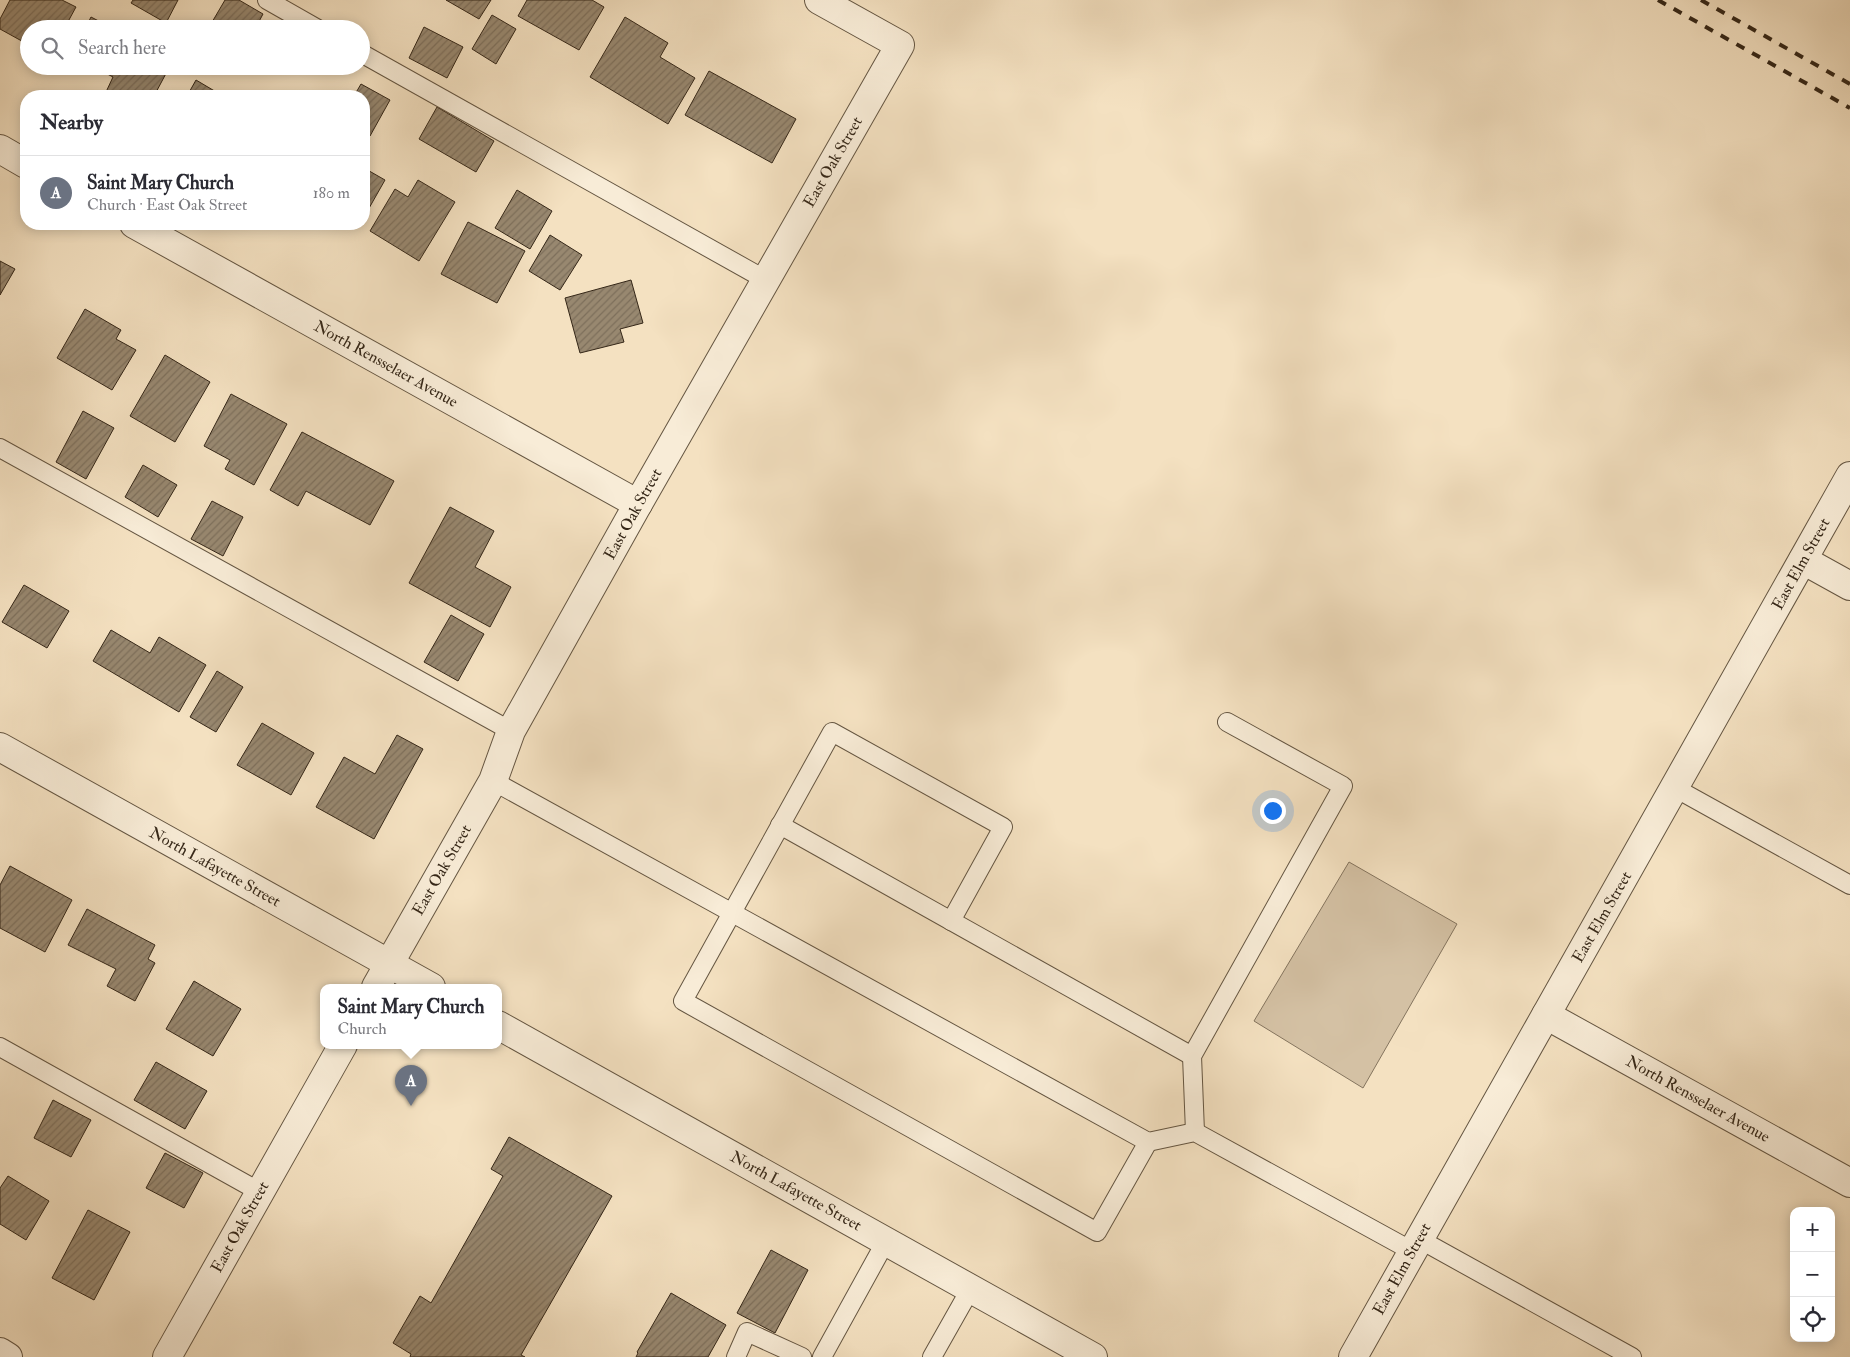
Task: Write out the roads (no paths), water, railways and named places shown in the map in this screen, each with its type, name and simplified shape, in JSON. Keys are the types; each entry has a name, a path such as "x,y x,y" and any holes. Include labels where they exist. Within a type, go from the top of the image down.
{"street":[{"name":"East Oak Street","path":"378,984 493,781 512,731 638,504 900,45 818,0"},
{"path":"0,149 20,161"},
{"name":"North Rensselaer Avenue","path":"145,230 638,504"},
{"name":"East Elm Street","path":"1353,1357 1850,476"},
{"path":"1802,560 1850,586"},
{"name":"North Lafayette Street","path":"0,747 425,984"},
{"name":"North Rensselaer Avenue","path":"1546,1015 1850,1183"},
{"name":"North Lafayette Street","path":"502,1027 1094,1357"},
{"name":"East Oak Street","path":"167,1357 341,1049"},
{"path":"0,1352 8,1357"}],"lane":[{"path":"267,0 302,20"},
{"path":"370,58 766,280"},
{"path":"0,448 512,731"},
{"path":"1195,1132 1192,1056 1343,786 1227,722"},
{"path":"951,921 1003,827 832,732 682,1001 1097,1232 1148,1142"},
{"path":"493,781 1148,1142 1195,1132 1632,1357"},
{"path":"1675,788 1850,885"},
{"path":"780,825 1192,1056"},
{"path":"0,1047 260,1192"},
{"path":"822,1357 886,1241"},
{"path":"932,1357 971,1288"},
{"path":"736,1357 747,1332 802,1357"}],"railway":[{"path":"1658,0 1850,108"},
{"path":"1701,0 1850,84"}],"place":[{"name":"Saint Mary Church","path":"411,1106"}]}
